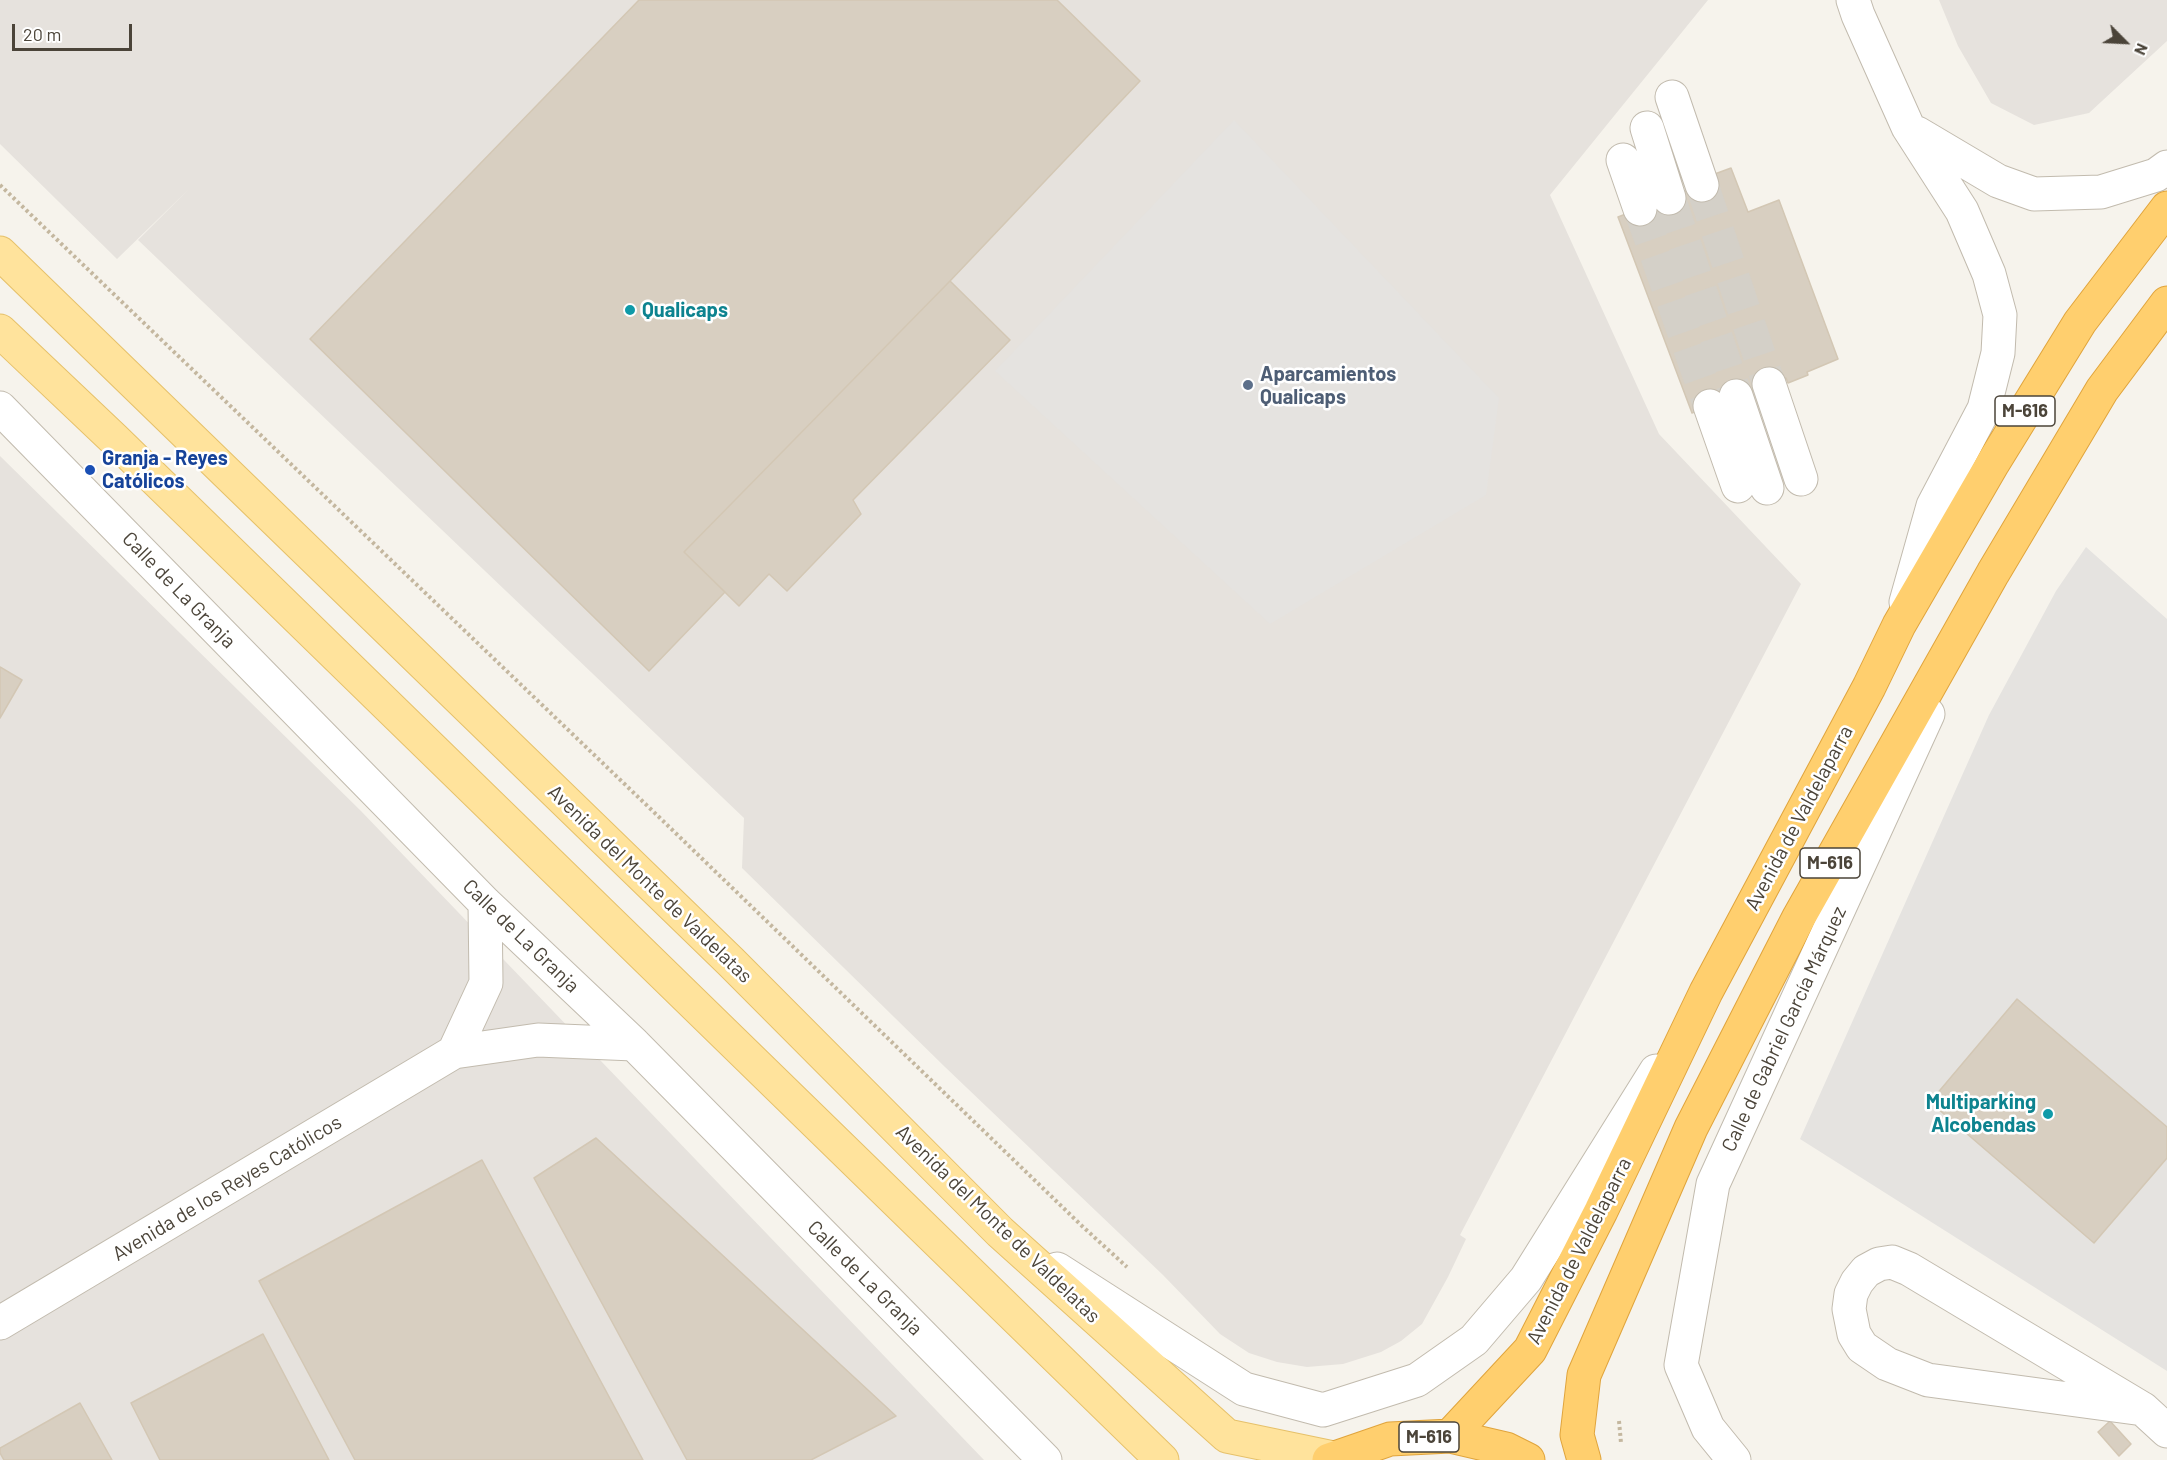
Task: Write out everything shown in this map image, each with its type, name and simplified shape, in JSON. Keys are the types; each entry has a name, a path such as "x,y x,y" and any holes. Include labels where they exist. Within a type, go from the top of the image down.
{"highway":[{"name":"Avenida de Valdelaparra","path":"1450,1436 1530,1350 1601,1211 1706,992 1869,687 1899,625 1993,463 2080,322 2167,208"},
{"name":"M-616","path":"1584,1460 1577,1435 1584,1375 1691,1128 1799,917 1993,573 2102,390 2167,303"},
{"name":"M-616","path":"1331,1459 1390,1439 1450,1436 1506,1449 1528,1460"}],"main road":[{"name":"Avenida del Monte de Valdelatas","path":"0,253 731,962 1000,1232 1227,1436 1331,1459"},
{"path":"0,331 1162,1460"}],"street":[{"path":"1853,0 1908,127 1962,211 1989,274 2000,315 1998,353 1984,409 1933,506 1899,625"},
{"path":"1672,97 1702,185"},
{"path":"1908,127 1998,181 2034,194 2101,192 2156,176 2167,167"},
{"path":"1623,160 1655,203 1647,128"},
{"path":"1769,384 1801,479"},
{"path":"1723,401 1752,487"},
{"name":"Calle de La Granja","path":"2,408 485,903 634,1044 1045,1460"},
{"name":"Calle de Gabriel García Márquez","path":"1734,1460 1708,1428 1681,1365 1713,1185 1993,573"},
{"path":"454,1052 486,983 485,903"},
{"path":"1000,1232 1244,1389 1323,1410 1417,1380 1474,1340 1526,1279 1706,992"},
{"name":"Avenida de los Reyes Católicos","path":"0,1323 454,1052 538,1040 634,1044"},
{"path":"2143,1409 1928,1380 1887,1364 1862,1347 1854,1334 1849,1309 1851,1294 1866,1271 1879,1264 1892,1262 1910,1269 2143,1409 2167,1431"}],"path":[{"path":"0,185 1082,1226 1133,1272"},
{"path":"1583,1384 1616,1397 1622,1451"}],"shaded area":[{"path":"0,0 1708,0 1550,195 1659,434 1801,584 1460,1235 1466,1239 1422,1324 1401,1341 1381,1352 1343,1364 1307,1367 1277,1362 1249,1353 1220,1334 1163,1275 945,1067 742,868 744,818 138,240 189,189 117,259 0,144"},
{"path":"1939,0 2167,0 2167,41 2089,113 2034,125 1991,103 1958,46"},
{"name":"Aparcamientos Qualicaps","path":"1234,120 1499,398 1486,495 1270,624 995,371"},
{"path":"0,456 361,811 984,1460 0,1460"},
{"name":"Multiparking Alcobendas","path":"2086,547 2167,619 2167,1371 1800,1139 1989,715 2056,591"}],"building":[{"name":"Qualicaps","path":"639,0 1057,0 1140,81 950,281 684,552 725,592 649,671 310,339"},
{"path":"1731,168 1748,212 1779,200 1838,359 1788,383 1786,378 1692,413 1618,217 1714,180 1712,175"},
{"path":"950,281 1010,340 853,500 861,514 787,591 769,574 739,606 684,552"},
{"path":"0,667 22,680 0,718"},
{"name":"Multiparking Alcobendas","path":"2017,999 2167,1127 2167,1158 2094,1243 1930,1102"},
{"path":"596,1138 896,1416 811,1460 687,1460 534,1178"},
{"path":"482,1160 643,1460 355,1460 259,1281"},
{"path":"263,1334 329,1460 160,1460 131,1403"},
{"path":"80,1403 112,1460 4,1460 0,1448"},
{"path":"2110,1421 2131,1444 2119,1456 2098,1432"}],"tunnel":[{"path":"1702,185 1769,384"},
{"path":"1669,198 1736,396"},
{"path":"1640,209 1710,406"}],"place":[{"name":"Qualicaps","path":"630,310"},
{"name":"Aparcamientos Qualicaps","path":"1248,385"},
{"name":"Granja - Reyes Católicos","path":"90,470"},
{"name":"Multiparking Alcobendas","path":"2048,1114"}]}
